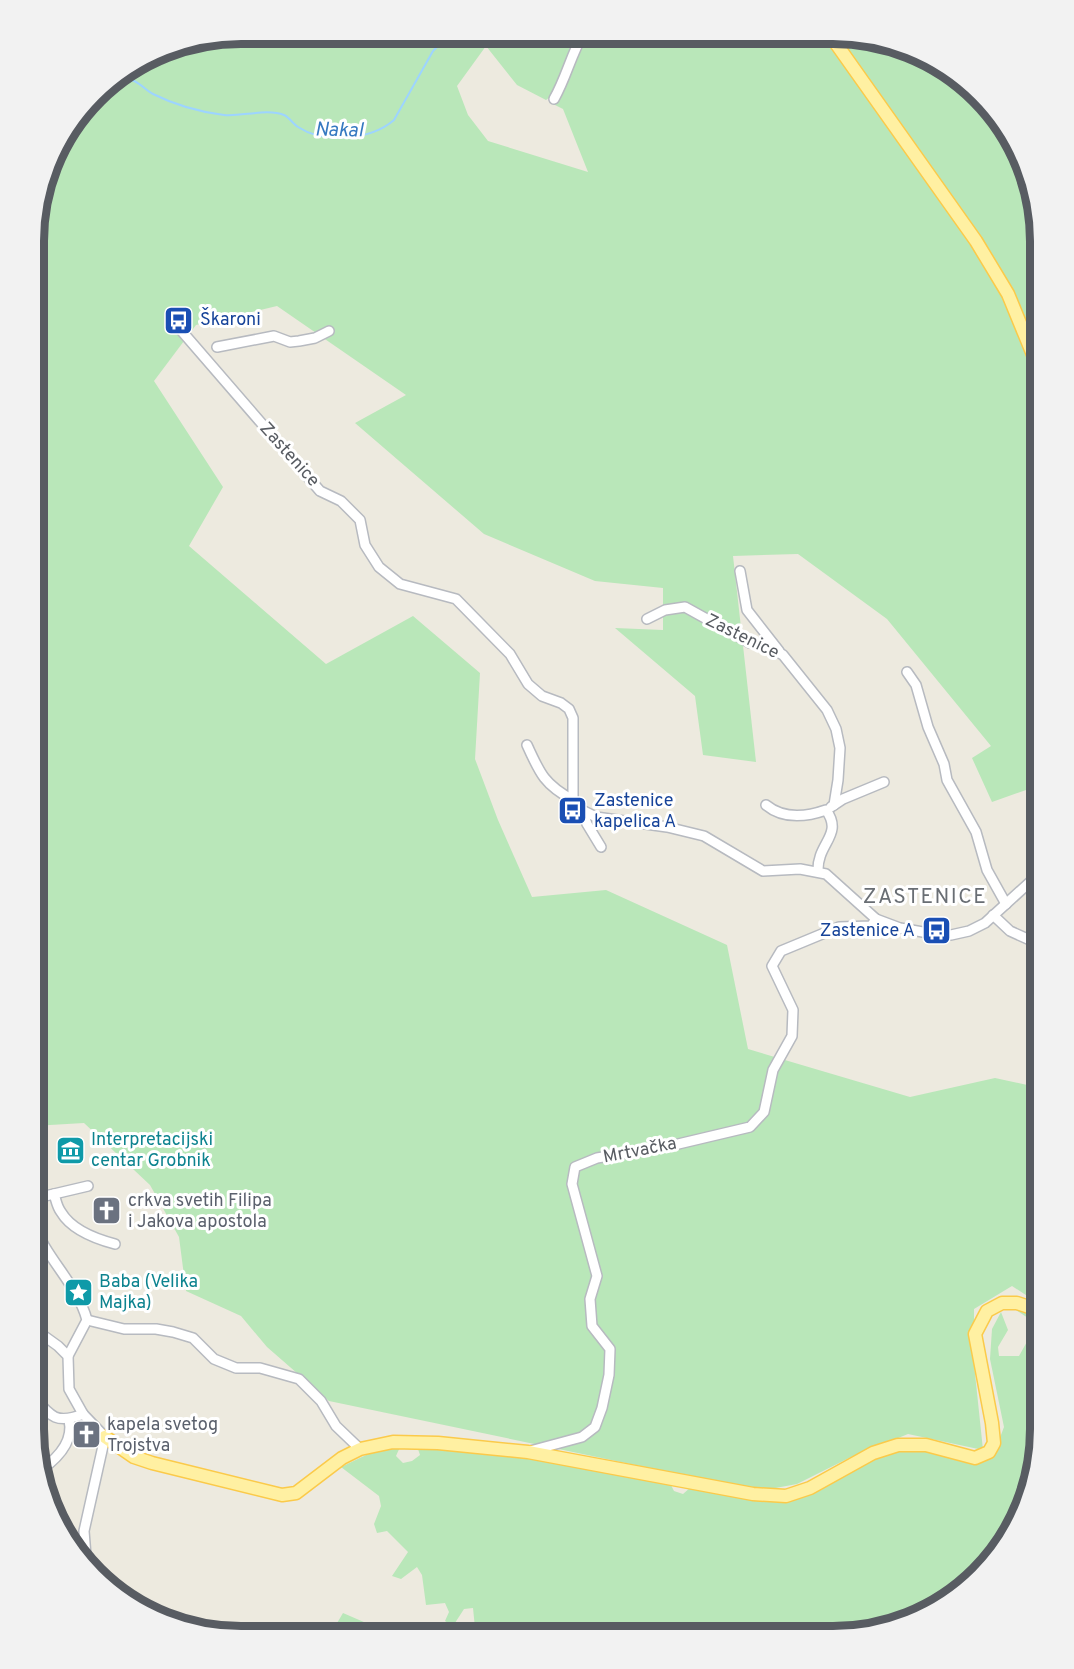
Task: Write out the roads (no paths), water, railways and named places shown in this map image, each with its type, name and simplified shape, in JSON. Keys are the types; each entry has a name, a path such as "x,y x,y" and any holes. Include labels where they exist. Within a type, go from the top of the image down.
{"main road":[{"path":"836,44 976,241 1008,294 1030,347"},
{"path":"105,1437 134,1457 143,1460 282,1495 296,1493 342,1458 360,1449 404,1442 528,1452 753,1494 786,1496 810,1488 873,1453 898,1445 926,1445 975,1458 989,1452 994,1443 992,1423 975,1334 987,1311 1002,1304 1017,1303 1030,1307"}],"street":[{"path":"554,99 564,82 578,44"},
{"name":"Zastenice","path":"173,321 321,491 341,501 360,520 365,545 379,567 400,584 456,599 510,654 528,684 542,696 561,703 569,709 573,718 573,800"},
{"path":"199,351 274,336 291,342 299,341 315,338 329,331"},
{"path":"210,363 217,347"},
{"path":"740,571 747,610 783,655"},
{"name":"Zastenice","path":"647,619 665,610 685,607 750,643 783,655 827,710 836,729 840,748 838,780 830,807 834,823 832,833 818,861 819,871"},
{"path":"907,672 916,685 928,727 944,764 947,780 976,832 987,870 1006,904"},
{"path":"527,745 548,783 596,818 667,827 704,836 763,871 800,869 819,871 835,879 844,891 876,919 900,928 951,935 969,931 985,923 1030,882"},
{"path":"766,805 782,815 815,814 884,782"},
{"path":"582,810 587,824 601,847"},
{"path":"993,915 1010,931 1030,940"},
{"name":"Mrtvačka","path":"528,1452 582,1437 595,1427 602,1408 609,1375 610,1349 592,1326 590,1299 597,1276 572,1184 575,1167 597,1158 675,1145 750,1127 764,1112 773,1070 792,1036 793,1010 772,966 781,951 839,927 871,926 876,919"},
{"path":"44,1197 88,1186"},
{"path":"54,1194 60,1211 67,1220 101,1240 115,1244"},
{"path":"44,1246 79,1296 87,1320 68,1356 69,1389 83,1414 105,1437 84,1531 86,1550"},
{"path":"87,1320 124,1329 156,1329 173,1332 193,1338 214,1359 236,1368 260,1368 299,1379 321,1401 336,1426 360,1449"},
{"path":"44,1336 68,1356"},
{"path":"44,1408 59,1419 69,1420 83,1414"},
{"path":"47,1466 56,1460 66,1445 71,1428 69,1420"}],"waterway":[{"name":"Nakal","path":"128,79 161,98 197,110 231,115 277,113 286,116 296,126 309,132 334,138 347,137 373,132 394,120 433,51 440,44"}],"place":[{"name":"Škaroni","path":"179,320"},
{"name":"Zastenice kapelica A","path":"573,811"},
{"name":"Zastenice A","path":"936,931"},
{"name":"Interpretacijski centar Grobnik","path":"70,1150"},
{"name":"crkva svetih Filipa i Jakova apostola","path":"107,1211"},
{"name":"Baba (Velika Majka)","path":"78,1292"},
{"name":"kapela svetog Trojstva","path":"86,1435"}],"district":[{"name":"ZASTENICE","path":"925,897"}]}
